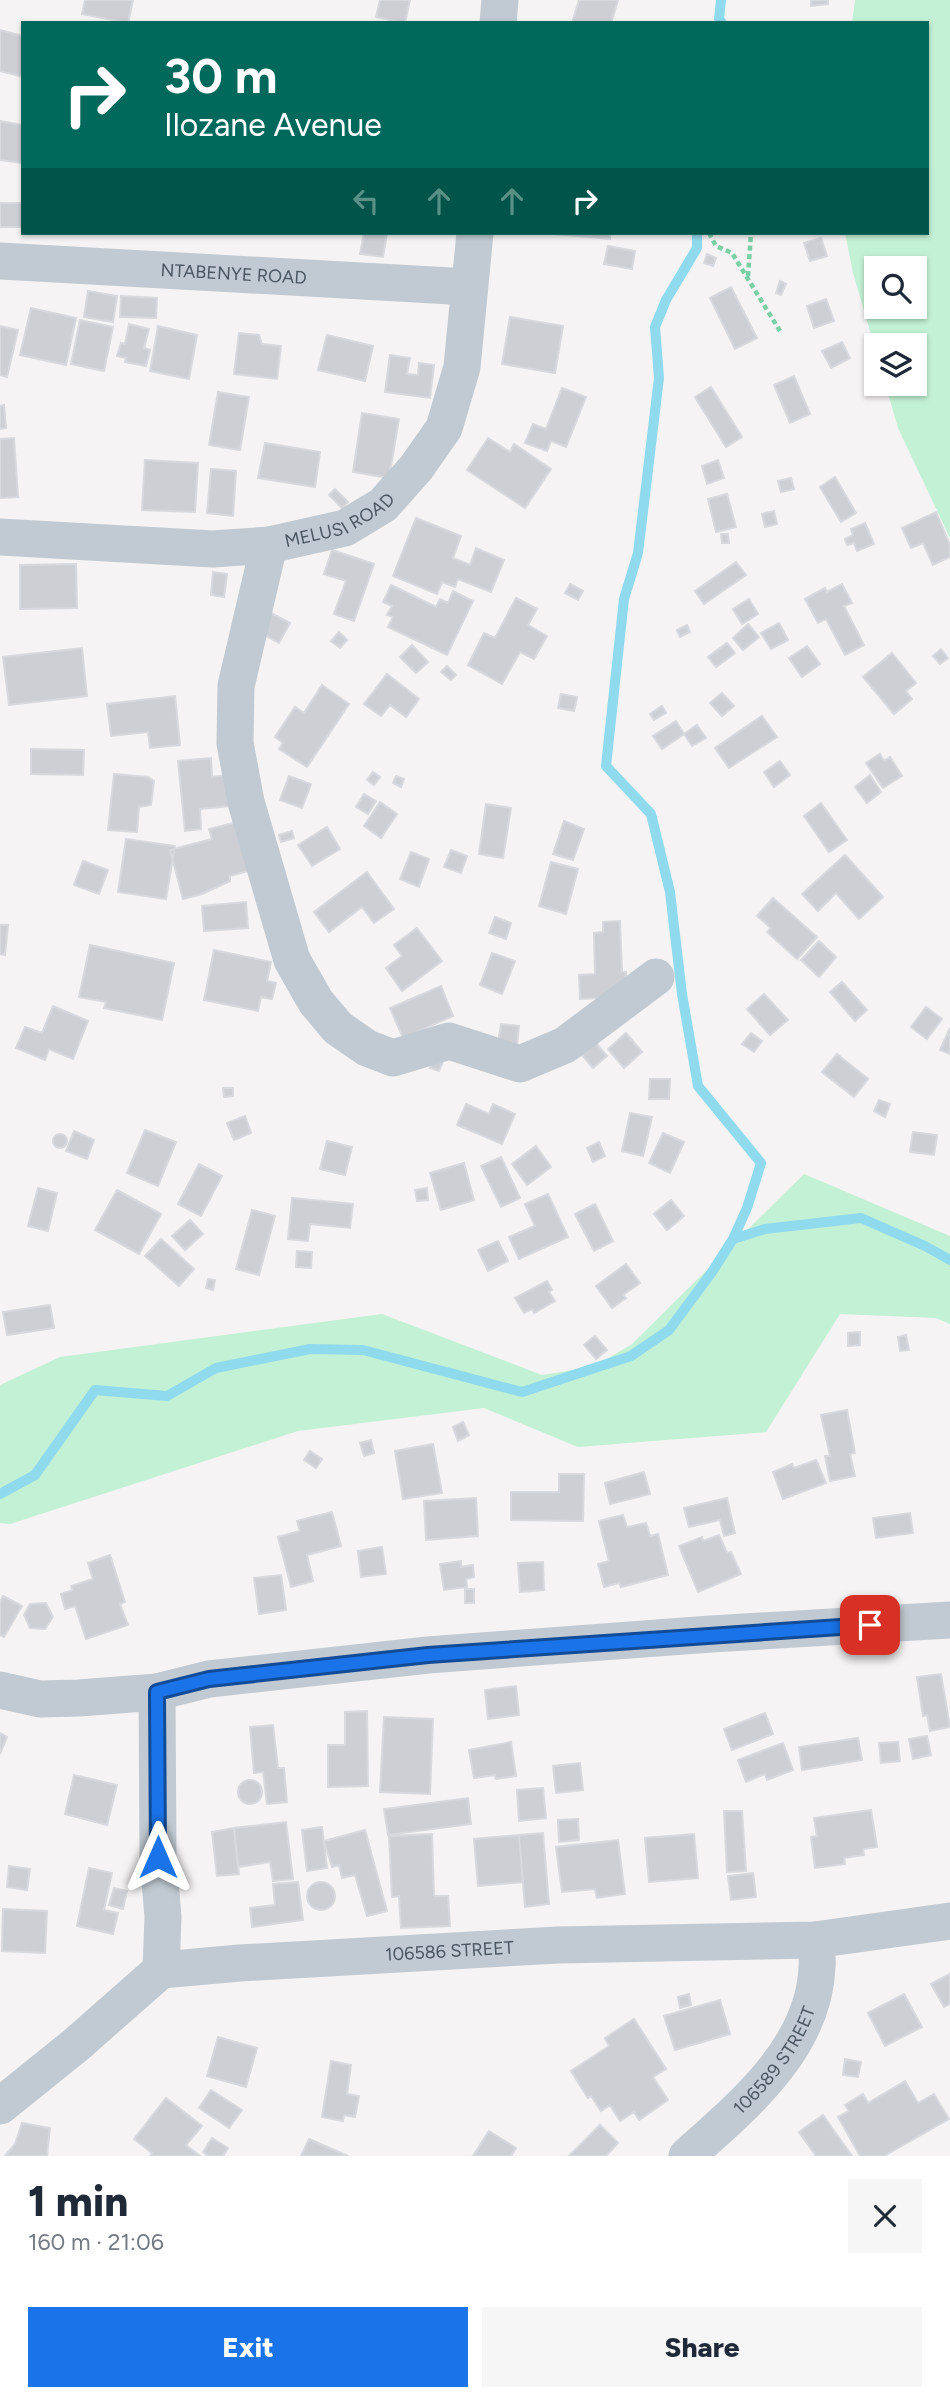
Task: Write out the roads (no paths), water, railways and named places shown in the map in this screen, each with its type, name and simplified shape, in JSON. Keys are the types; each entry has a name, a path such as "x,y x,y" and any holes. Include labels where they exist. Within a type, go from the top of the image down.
{"street":[{"path":"498,21 500,0"},
{"name":"MELUSI ROAD","path":"0,537 213,549 269,545 345,528 383,505 416,468 444,428 462,367 475,235"},
{"name":"NTABENYE ROAD","path":"0,261 469,287"},
{"path":"269,545 236,686 235,743 246,802 292,960 316,1002 338,1028 367,1048 393,1058 449,1041 520,1064 565,1045 656,977"},
{"path":"0,1690 40,1699 79,1698 157,1692 209,1679 428,1655 950,1620"},
{"path":"0,2106 77,2044 160,1970 163,1917 158,1857 157,1692"},
{"name":"106586 STREET","path":"160,1970 558,1945 815,1940 950,1921"},
{"name":"106589 STREET","path":"687,2156 772,2074 788,2052 805,2020 812,1996 818,1966 815,1940"}],"waterway":[{"path":"720,21 721,0"},
{"path":"0,1494 35,1475 95,1390 167,1396 216,1368 310,1349 363,1350 522,1392 631,1356 669,1330 733,1239 747,1208 761,1163 698,1086 682,994 670,892 651,814 606,766 624,599 638,553 659,378 655,327 666,300 697,248 697,235"},
{"path":"733,1239 765,1229 861,1218 950,1260"}]}
